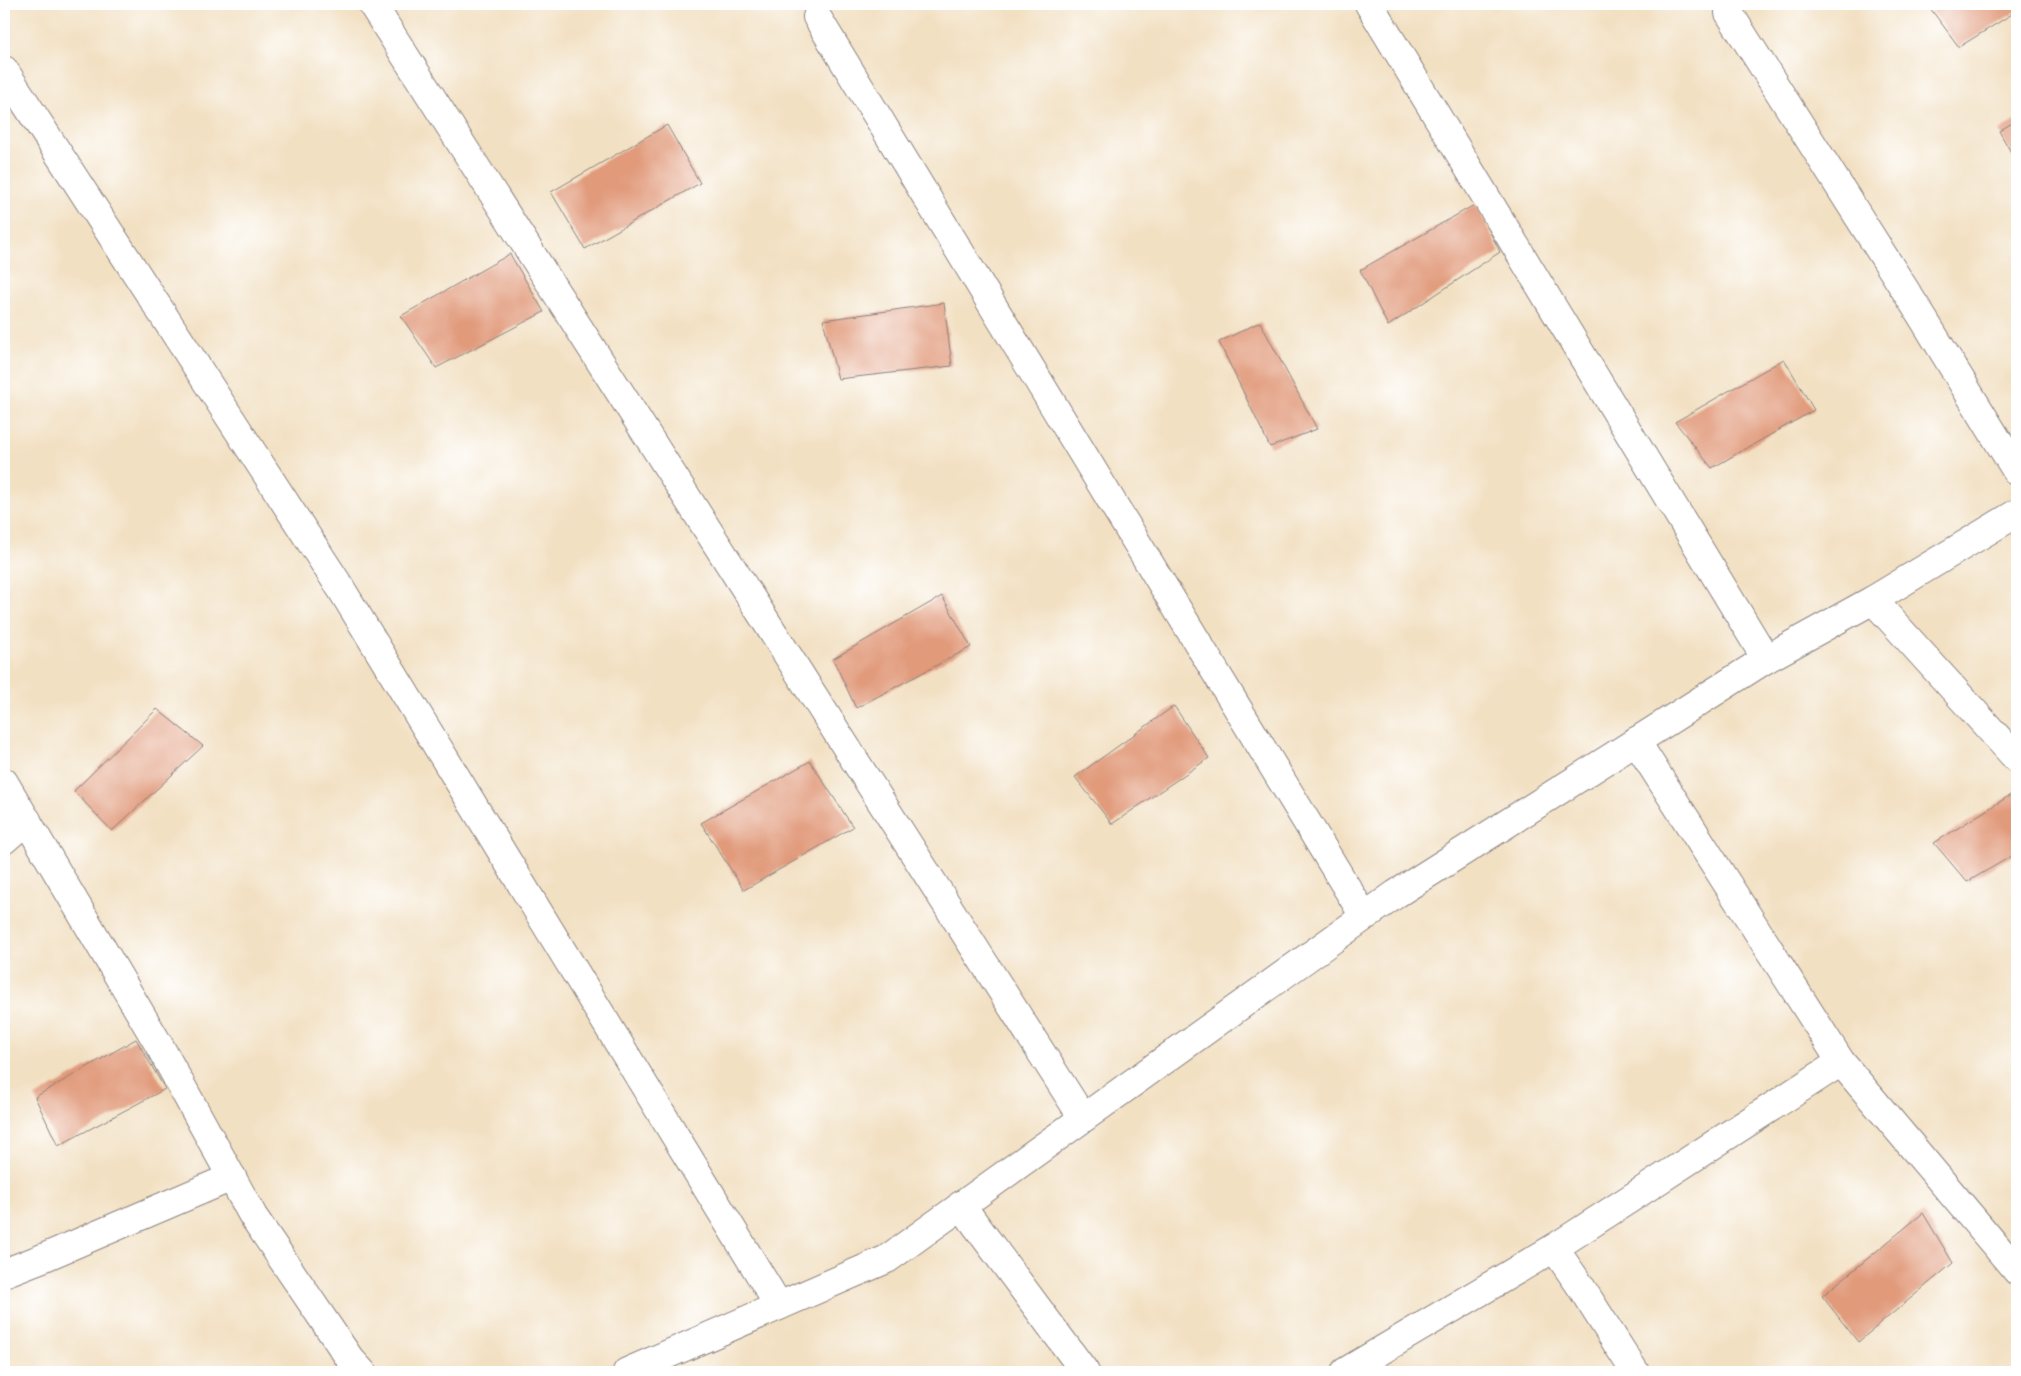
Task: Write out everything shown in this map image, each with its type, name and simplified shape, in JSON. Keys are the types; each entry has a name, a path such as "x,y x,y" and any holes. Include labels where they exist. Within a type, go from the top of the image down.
{"street":[{"path":"372,4 1083,1118"},
{"path":"1370,4 1766,659"},
{"path":"1729,13 1921,315 2017,472"},
{"path":"817,17 1364,916"},
{"path":"4,70 340,587 778,1306"},
{"path":"627,1372 887,1259 1396,894 1766,659 1873,600 2017,514"},
{"path":"1873,600 2017,759"},
{"path":"1636,741 1841,1062 2017,1271"},
{"path":"4,782 159,1045 253,1216 350,1359 362,1372"},
{"path":"4,840 27,820"},
{"path":"1345,1372 1554,1248 1841,1062"},
{"path":"4,1273 232,1177"},
{"path":"961,1205 1085,1372"},
{"path":"1554,1248 1635,1372"}],"building":[{"path":"1927,4 2017,4 2017,11 1959,47"},
{"path":"2017,120 2017,163 1999,131"},
{"path":"667,125 700,183 585,249 551,192"},
{"path":"1476,204 1500,252 1388,326 1360,270"},
{"path":"510,254 544,312 436,368 401,316"},
{"path":"944,303 952,366 838,379 823,320"},
{"path":"1260,322 1317,429 1270,447 1219,342"},
{"path":"1784,359 1814,410 1712,468 1675,422"},
{"path":"942,596 971,647 856,708 833,659"},
{"path":"1174,706 1209,758 1112,824 1075,777"},
{"path":"157,709 203,746 112,831 74,791"},
{"path":"810,761 853,827 744,890 701,823"},
{"path":"2017,791 2017,853 1967,882 1934,843"},
{"path":"136,1039 165,1089 58,1146 35,1097"},
{"path":"1923,1213 1953,1263 1858,1342 1822,1296"}]}
